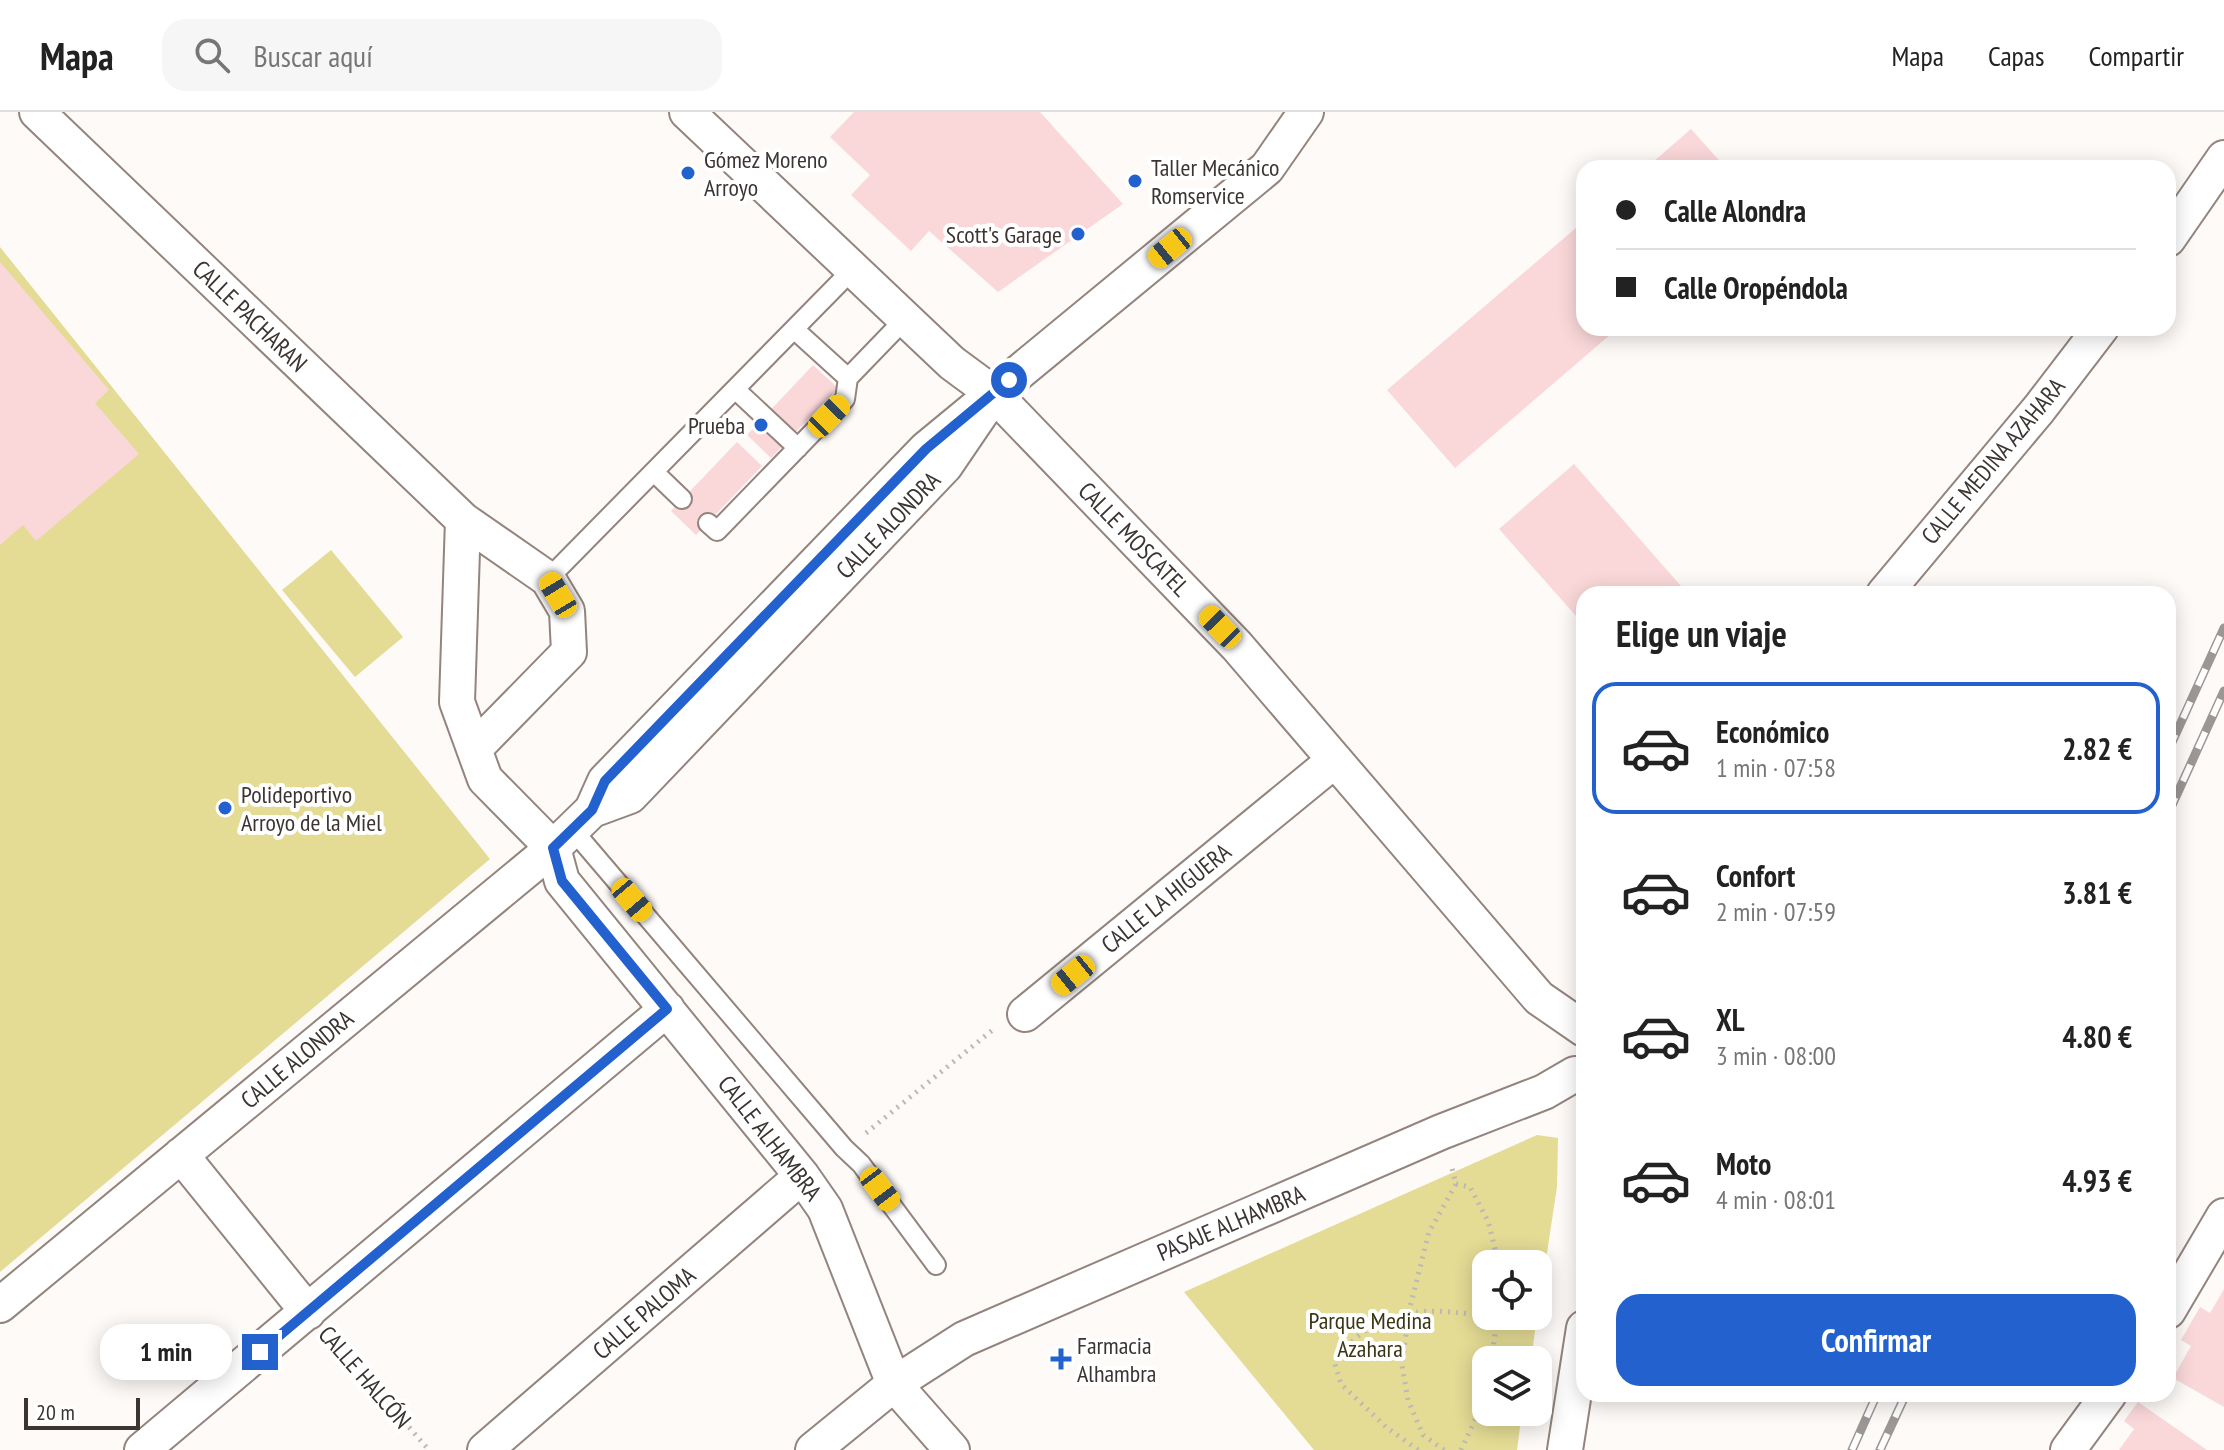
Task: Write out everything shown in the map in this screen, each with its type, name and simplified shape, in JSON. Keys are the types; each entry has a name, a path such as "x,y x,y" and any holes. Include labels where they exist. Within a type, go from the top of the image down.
{"street":[{"name":"CALLE PACHARAN","path":"37,112 463,520 548,579 567,611 569,652 474,749"},
{"name":"CALLE MOSCATEL","path":"687,112 952,363 994,394 1237,646 1539,998 1576,1025"},
{"name":"CALLE ALONDRA","path":"0,1305 572,829 605,781 926,449 1267,168 1306,112"},
{"path":"2176,227 2224,158"},
{"name":"CALLE MEDINA AZAHARA","path":"1891,586 2039,409 2095,336"},
{"path":"463,520 457,702 485,779 572,829"},
{"name":"CALLE LA HIGUERA","path":"1025,1014 1335,760"},
{"name":"CALLE ALHAMBRA","path":"572,829 562,881 802,1176 825,1209 894,1384 952,1450"},
{"path":"142,1450 667,1009"},
{"name":"PASAJE ALHAMBRA","path":"813,1450 894,1384 964,1339 1441,1132 1576,1083"},
{"name":"CALLE HALCÓN","path":"181,1155 308,1312"},
{"name":"CALLE PALOMA","path":"485,1450 802,1176"},
{"path":"2176,1297 2224,1216"},
{"path":"1565,1450 1576,1379"},
{"path":"2068,1450 2103,1402"}],"lane":[{"path":"548,579 853,269"},
{"path":"708,523 717,531 798,448 845,399 848,378 905,319"},
{"path":"794,329 848,378"},
{"path":"736,390 798,448"},
{"path":"655,473 682,499"},
{"path":"572,829 844,1148 861,1164 936,1265"}],"path":[{"path":"844,1148 875,1127 1000,1023 1025,1014"},
{"path":"1441,1132 1456,1184 1429,1232 1409,1311 1402,1366 1408,1400 1423,1435 1444,1450"},
{"path":"1456,1184 1470,1187 1488,1221 1495,1250"},
{"path":"1418,1450 1386,1427 1341,1384 1334,1361 1349,1342 1380,1322 1409,1311 1472,1313"},
{"name":"CALLE HALCÓN","path":"308,1312 429,1450"},
{"path":"1461,1450 1472,1426"}],"green space":[{"name":"Polideportivo Arroyo de la Miel","path":"0,247 490,859 0,1272"},
{"path":"331,550 403,637 355,677 282,590"},
{"name":"Parque Medina Azahara","path":"1537,1135 1558,1138 1557,1187 1547,1250 1472,1250 1472,1330 1535,1330 1533,1346 1472,1346 1472,1426 1520,1426 1517,1450 1314,1450 1184,1292"}],"building":[{"path":"854,112 1040,112 1123,204 998,292 929,231 911,251 851,195 870,175 830,137"},
{"path":"1691,129 1719,160 1655,160"},
{"path":"1576,228 1576,336 1609,336 1455,468 1387,390"},
{"path":"0,262 109,390 95,403 139,454 36,541 23,525 0,545"},
{"path":"813,365 838,388 771,458 747,435"},
{"path":"737,442 762,466 696,535 671,511"},
{"path":"1574,464 1681,586 1576,586 1576,616 1499,529"},
{"path":"2224,1289 2224,1407 2176,1380 2176,1373 2191,1346 2181,1340 2200,1307 2210,1313"},
{"path":"2138,1402 2207,1450 2119,1450 2134,1429 2124,1421"}],"railway":[{"path":"2176,733 2224,628"},
{"path":"2176,796 2224,691"},
{"path":"1852,1450 1873,1402"},
{"path":"1880,1450 1902,1402"}],"place":[{"name":"Gómez Moreno Arroyo","path":"688,173"},
{"name":"Taller Mecánico Romservice","path":"1135,181"},
{"name":"Scott's Garage","path":"1078,234"},
{"name":"Prueba","path":"761,425"},
{"name":"Polideportivo Arroyo de la Miel","path":"225,808"},
{"name":"Farmacia Alhambra","path":"1061,1359"}],"route":[{"path":"260,1352 667,1009 562,881 553,848 592,810 605,781 926,449 1009,380"}]}
